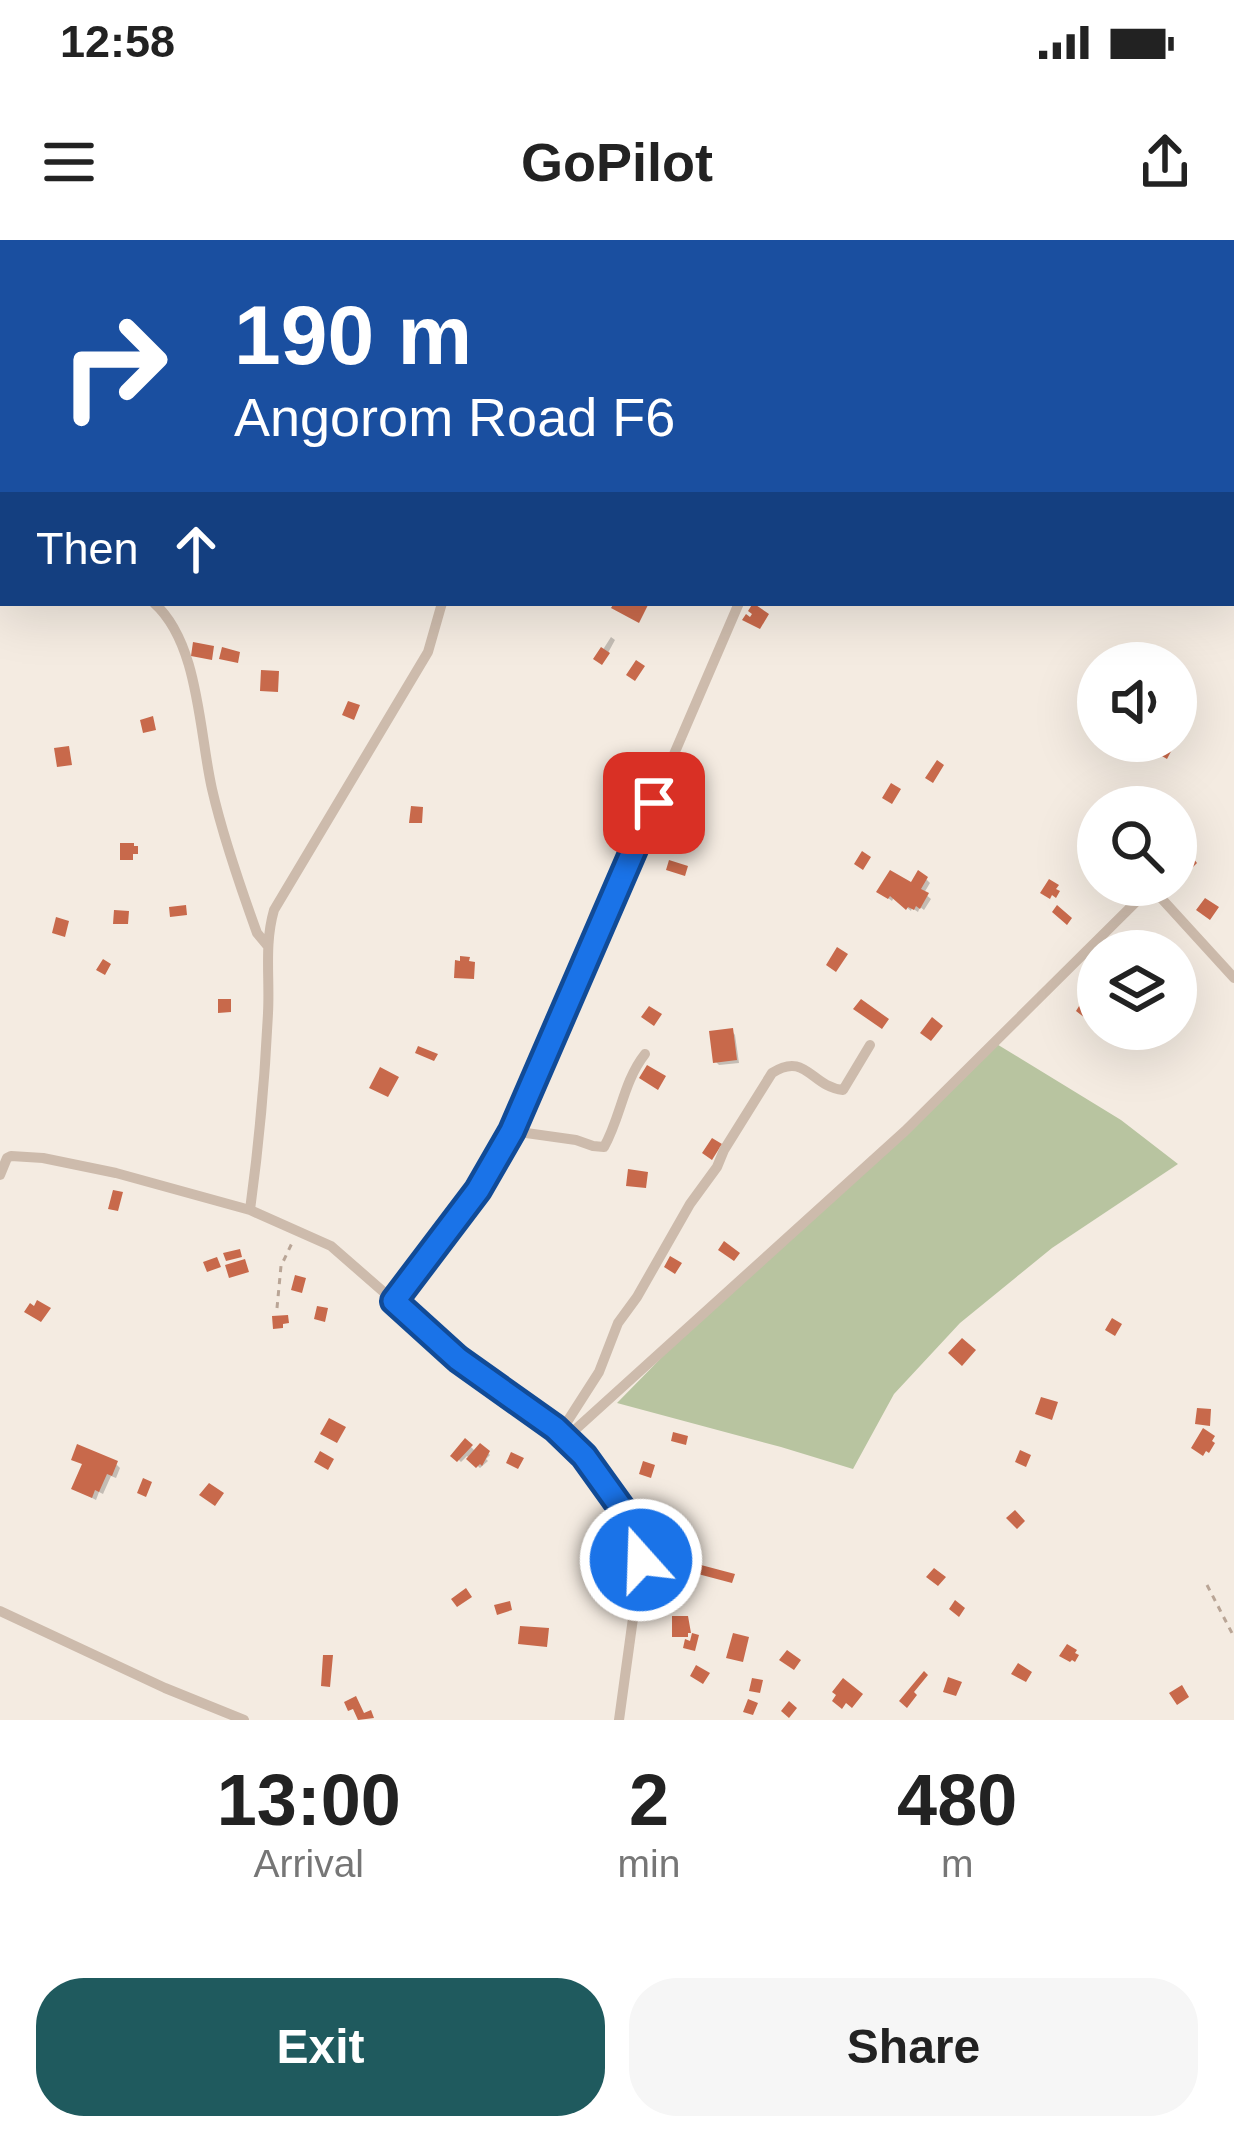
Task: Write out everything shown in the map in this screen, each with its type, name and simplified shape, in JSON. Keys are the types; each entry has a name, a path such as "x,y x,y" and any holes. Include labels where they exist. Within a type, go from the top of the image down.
{"street":[{"path":"157,606 168,617 184,651 212,791 256,933 267,945"},
{"path":"250,1210 265,1076 267,945 274,910 428,652 441,606"},
{"path":"394,1301 478,1190 512,1131 738,606"},
{"path":"566,1438 905,1131 1151,887 1234,978"},
{"path":"566,1438 565,1425 599,1372 618,1323 772,1073 784,1065 796,1065 832,1089 843,1090 870,1046"},
{"path":"512,1131 604,1147 632,1071 645,1054"},
{"path":"0,1175 3,1156 43,1158 250,1210 297,1230 331,1246 458,1359 566,1438 622,1507 641,1545 636,1614 619,1720"},
{"path":"0,1611 244,1720"}],"path":[{"path":"278,1308 281,1266 297,1230"},
{"path":"1207,1585 1234,1637"}],"green space":[{"path":"995,1043 1121,1120 1178,1164 1052,1248 960,1323 894,1394 853,1469 617,1403 720,1298"}],"building":[{"path":"612,606 648,606 639,623"},
{"path":"757,606 769,614 760,629 742,620 752,614 748,611"},
{"path":"193,642 214,646 212,660 191,656"},
{"path":"222,647 240,652 238,663 219,659"},
{"path":"601,647 610,653 602,665 593,659"},
{"path":"636,660 645,666 635,681 626,675"},
{"path":"261,670 279,671 278,692 260,691"},
{"path":"348,701 360,705 354,720 342,715"},
{"path":"153,716 156,730 143,733 140,720"},
{"path":"69,746 72,765 57,767 54,748"},
{"path":"937,760 944,765 933,783 925,778"},
{"path":"891,783 901,789 892,804 882,798"},
{"path":"411,806 423,807 422,823 409,823"},
{"path":"692,814 702,820 693,834 683,828"},
{"path":"120,843 138,846 133,860 120,860"},
{"path":"862,851 871,857 863,870 854,864"},
{"path":"669,860 688,866 685,876 666,870"},
{"path":"890,870 911,882 918,870 928,877 921,889 929,893 920,909 906,910 890,896 876,892"},
{"path":"1049,879 1059,885 1056,898 1040,893"},
{"path":"1205,898 1219,907 1210,920 1196,910"},
{"path":"186,905 187,915 170,917 169,907"},
{"path":"1057,905 1072,918 1067,925 1052,912"},
{"path":"114,910 129,911 128,924 113,924"},
{"path":"56,917 69,921 65,937 52,933"},
{"path":"837,947 848,954 836,972 826,965"},
{"path":"460,956 475,962 474,979 454,978 455,960 460,961"},
{"path":"103,959 111,964 105,975 96,970"},
{"path":"218,999 231,999 231,1012 218,1013"},
{"path":"861,999 889,1019 882,1029 853,1009"},
{"path":"649,1006 662,1014 654,1026 641,1017"},
{"path":"932,1017 943,1026 931,1041 920,1033"},
{"path":"733,1028 737,1060 713,1063 709,1031"},
{"path":"418,1046 438,1054 434,1061 415,1053"},
{"path":"647,1065 666,1076 658,1090 639,1078"},
{"path":"380,1067 399,1077 388,1097 369,1088"},
{"path":"712,1138 722,1144 712,1160 702,1153"},
{"path":"628,1169 648,1172 646,1188 626,1186"},
{"path":"113,1190 123,1192 118,1211 108,1209"},
{"path":"724,1241 740,1253 734,1261 718,1250"},
{"path":"240,1249 242,1257 226,1261 223,1253"},
{"path":"670,1256 682,1263 675,1274 664,1267"},
{"path":"217,1257 221,1267 207,1272 203,1262"},
{"path":"245,1259 249,1272 229,1278 225,1265"},
{"path":"295,1275 306,1278 302,1293 291,1290"},
{"path":"37,1300 51,1308 41,1322 24,1312"},
{"path":"317,1306 328,1308 325,1322 314,1319"},
{"path":"288,1315 289,1323 273,1329 272,1316"},
{"path":"1112,1318 1122,1324 1115,1336 1105,1330"},
{"path":"962,1338 976,1350 962,1366 948,1353"},
{"path":"1041,1397 1058,1402 1052,1420 1035,1414"},
{"path":"1197,1408 1211,1409 1210,1426 1195,1424"},
{"path":"329,1418 346,1427 337,1443 320,1434"},
{"path":"1203,1428 1215,1436 1215,1443 1203,1456 1191,1448"},
{"path":"673,1432 688,1436 686,1445 671,1441"},
{"path":"465,1438 473,1445 457,1462 450,1456"},
{"path":"480,1443 490,1451 476,1468 466,1459"},
{"path":"77,1444 118,1461 112,1476 107,1474 92,1498 71,1489 82,1464 71,1460"},
{"path":"1020,1450 1031,1455 1026,1467 1015,1462"},
{"path":"320,1451 334,1459 328,1470 314,1462"},
{"path":"511,1452 524,1458 518,1469 506,1463"},
{"path":"643,1461 655,1465 651,1478 639,1474"},
{"path":"143,1478 152,1482 146,1497 137,1493"},
{"path":"209,1483 224,1493 215,1506 199,1495"},
{"path":"1015,1510 1025,1521 1017,1529 1006,1518"},
{"path":"701,1565 735,1574 732,1583 698,1574"},
{"path":"934,1568 946,1577 938,1586 926,1577"},
{"path":"658,1577 669,1582 662,1599 651,1594"},
{"path":"466,1588 472,1597 457,1607 451,1599"},
{"path":"955,1600 965,1608 959,1617 949,1609"},
{"path":"510,1601 512,1610 497,1615 494,1605"},
{"path":"672,1616 688,1616 688,1637 672,1637"},
{"path":"520,1626 549,1628 547,1647 518,1644"},
{"path":"692,1633 699,1635 695,1651 683,1648"},
{"path":"733,1633 749,1637 743,1662 726,1658"},
{"path":"1067,1644 1077,1650 1075,1662 1059,1656"},
{"path":"787,1650 801,1660 794,1670 779,1660"},
{"path":"323,1655 333,1655 330,1687 321,1686"},
{"path":"1018,1663 1032,1672 1026,1682 1011,1674"},
{"path":"696,1665 710,1673 703,1684 690,1676"},
{"path":"924,1671 928,1675 907,1708 899,1701"},
{"path":"948,1677 962,1682 956,1696 943,1692"},
{"path":"752,1678 763,1680 760,1693 749,1691"},
{"path":"843,1678 863,1694 852,1708 846,1703 842,1709 832,1701 836,1695 832,1692"},
{"path":"1182,1685 1189,1697 1177,1705 1169,1693"},
{"path":"356,1696 364,1713 371,1710 374,1718 358,1720 353,1709 348,1711 344,1702"},
{"path":"748,1699 758,1703 753,1715 743,1712"},
{"path":"789,1701 797,1708 789,1718 781,1711"}],"route":[{"path":"641,1560 635,1527 584,1456 555,1428 458,1359 394,1301 478,1190 512,1131 654,803"}]}
